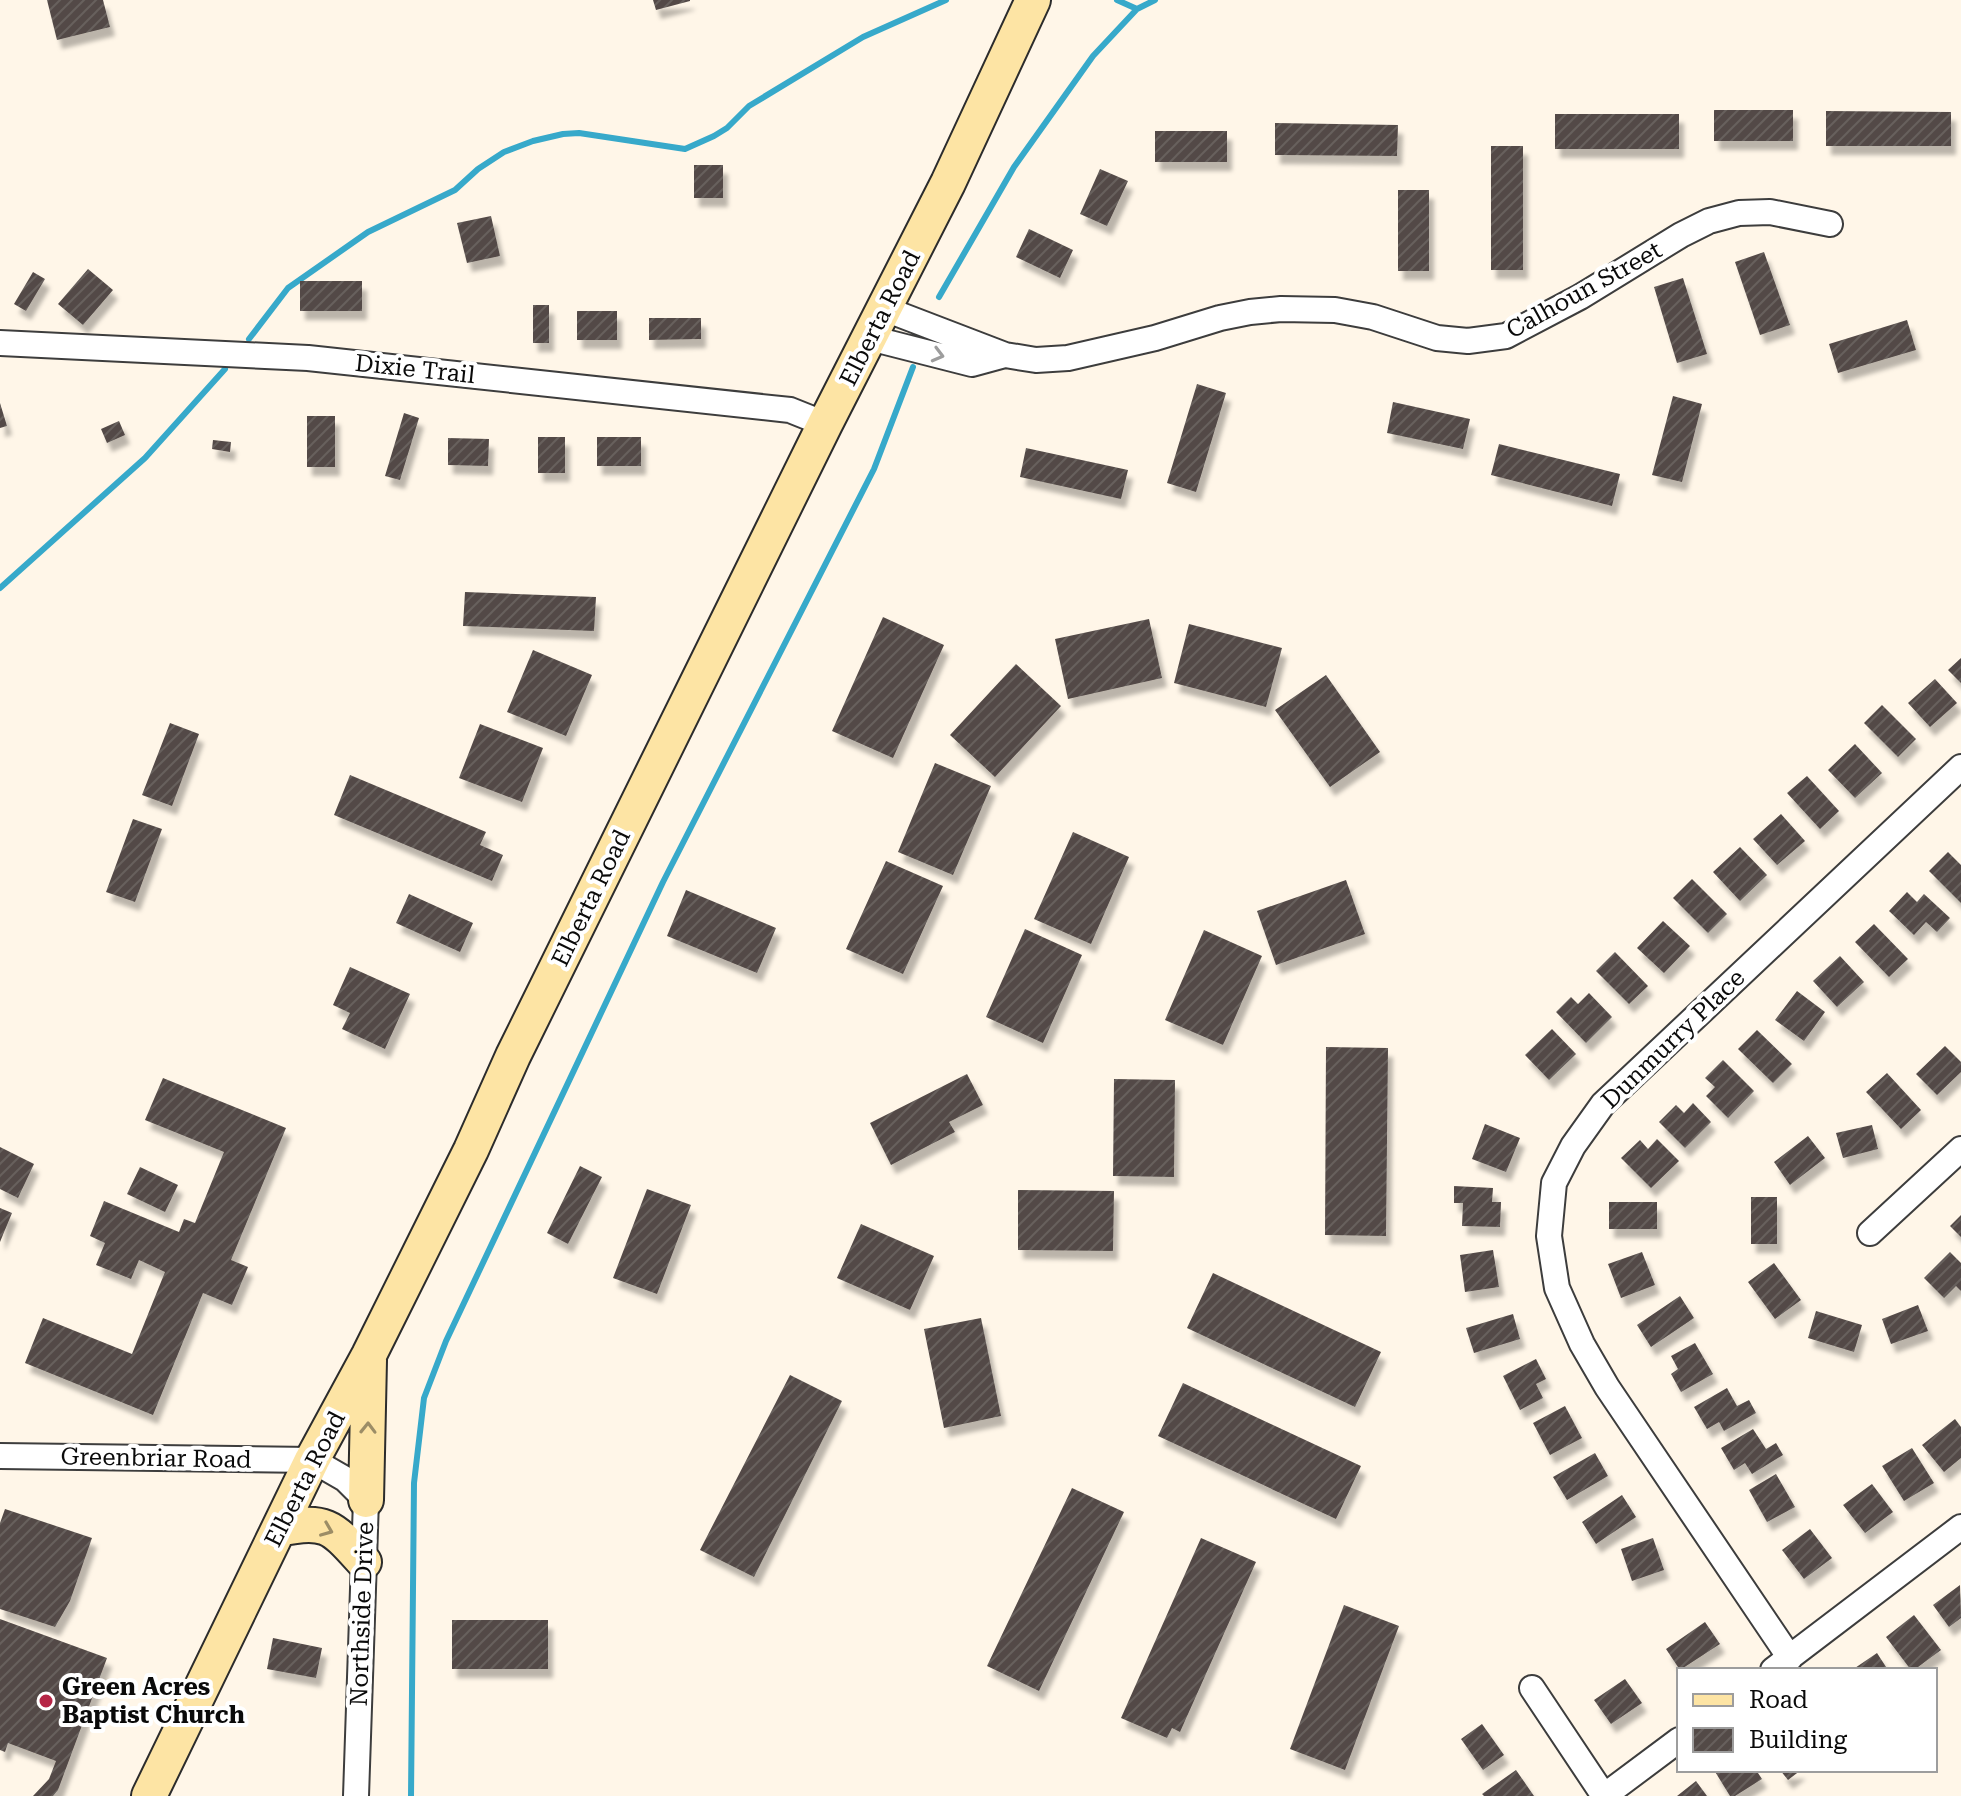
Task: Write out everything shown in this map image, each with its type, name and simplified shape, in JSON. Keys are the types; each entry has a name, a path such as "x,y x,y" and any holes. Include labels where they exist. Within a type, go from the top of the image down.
{"street":[{"name":"Elberta Road","path":"149,1796 312,1460 369,1355 471,1150 524,1033 825,424 948,183 1033,0"},
{"name":"Calhoun Street","path":"877,324 972,364 1005,355 1036,360 1068,358 1155,338 1220,318 1281,309 1335,310 1373,317 1437,338 1468,341 1506,336 1580,297 1709,221 1739,213 1770,212 1830,224"},
{"name":"Dixie Trail","path":"0,343 308,358 790,410 825,424"},
{"name":"Dunmurry Place","path":"1961,767 1603,1104 1573,1146 1554,1183 1549,1236 1557,1288 1582,1344 1782,1664 1961,1527"},
{"path":"1870,1233 1961,1149"},
{"path":"366,1500 369,1355"},
{"name":"Greenbriar Road","path":"0,1456 312,1460"},
{"name":"Northside Drive","path":"312,1460 345,1479 366,1500 356,1796"},
{"path":"279,1529 303,1523 324,1526 340,1535 364,1562"},
{"path":"1532,1688 1604,1796 1677,1741"}],"building":[{"path":"47,0 103,0 110,27 57,40"},
{"path":"653,0 690,0 690,1 656,10"},
{"path":"1714,110 1793,110 1793,141 1714,141"},
{"path":"1826,111 1951,112 1951,146 1826,146"},
{"path":"1555,114 1679,114 1679,149 1555,149"},
{"path":"1275,123 1398,125 1397,156 1275,155"},
{"path":"1155,131 1227,131 1227,162 1155,162"},
{"path":"1491,146 1523,146 1523,270 1491,270"},
{"path":"694,165 723,165 723,198 694,198"},
{"path":"1100,169 1128,181 1107,226 1080,214"},
{"path":"1398,190 1429,190 1429,271 1398,271"},
{"path":"491,216 500,256 467,263 457,223"},
{"path":"1029,229 1073,250 1060,278 1016,257"},
{"path":"1764,252 1790,325 1760,335 1735,262"},
{"path":"88,269 113,290 83,325 58,304"},
{"path":"33,272 45,279 26,311 14,304"},
{"path":"1683,278 1707,354 1677,363 1654,287"},
{"path":"300,281 362,281 362,311 300,311"},
{"path":"533,305 549,305 549,343 533,343"},
{"path":"577,311 617,311 617,340 577,340"},
{"path":"649,318 701,318 701,339 649,340"},
{"path":"1907,320 1916,350 1838,373 1829,344"},
{"path":"1197,384 1226,393 1196,492 1167,483"},
{"path":"1673,396 1702,404 1682,482 1652,475"},
{"path":"1393,402 1470,419 1463,449 1387,433"},
{"path":"0,403 7,426 0,428"},
{"path":"404,413 419,418 400,480 385,476"},
{"path":"307,416 335,416 335,467 307,467"},
{"path":"119,421 125,435 107,443 101,429"},
{"path":"538,437 565,437 565,473 538,473"},
{"path":"597,437 641,437 641,466 597,466"},
{"path":"448,438 489,439 488,466 448,465"},
{"path":"213,440 231,442 230,452 212,449"},
{"path":"1499,444 1620,474 1612,506 1491,475"},
{"path":"1026,448 1128,470 1121,499 1020,477"},
{"path":"465,592 596,597 594,631 463,626"},
{"path":"883,617 944,645 893,758 832,731"},
{"path":"1149,619 1162,678 1068,699 1055,639"},
{"path":"1189,624 1282,648 1266,707 1174,683"},
{"path":"533,650 592,675 566,736 507,712"},
{"path":"1961,658 1961,683 1948,670"},
{"path":"1016,664 1061,706 995,777 950,735"},
{"path":"1326,675 1380,752 1330,787 1275,710"},
{"path":"1935,679 1957,703 1930,727 1908,703"},
{"path":"1882,705 1916,739 1898,757 1864,723"},
{"path":"170,723 199,734 172,806 142,795"},
{"path":"480,724 543,748 522,802 459,778"},
{"path":"1855,744 1882,773 1855,798 1828,770"},
{"path":"935,763 991,786 953,875 898,852"},
{"path":"350,775 486,832 480,845 503,855 492,881 334,815"},
{"path":"1807,776 1839,811 1820,829 1787,793"},
{"path":"1781,814 1805,841 1777,865 1753,839"},
{"path":"133,819 162,829 135,902 106,892"},
{"path":"1073,832 1129,857 1091,944 1034,919"},
{"path":"1740,847 1767,875 1740,901 1713,872"},
{"path":"1948,852 1961,865 1961,903 1929,871"},
{"path":"886,861 943,886 903,974 846,949"},
{"path":"1692,879 1727,914 1708,933 1673,898"},
{"path":"1346,880 1365,934 1276,965 1257,911"},
{"path":"686,890 776,928 757,973 667,936"},
{"path":"1907,892 1917,902 1924,894 1950,918 1937,932 1926,922 1914,935 1889,911"},
{"path":"409,894 473,923 460,952 396,923"},
{"path":"1663,921 1690,946 1664,973 1637,948"},
{"path":"1874,924 1908,959 1889,977 1855,942"},
{"path":"1025,929 1082,955 1043,1043 986,1017"},
{"path":"1204,930 1262,956 1223,1045 1165,1020"},
{"path":"1615,952 1648,986 1629,1004 1596,971"},
{"path":"1840,956 1864,982 1837,1007 1813,981"},
{"path":"350,967 410,994 385,1049 342,1029 350,1013 333,1005"},
{"path":"1797,991 1825,1012 1804,1041 1775,1020"},
{"path":"1589,993 1612,1017 1586,1043 1556,1012 1571,997 1578,1004"},
{"path":"1552,1029 1576,1054 1549,1080 1525,1055"},
{"path":"1757,1030 1792,1064 1773,1083 1738,1049"},
{"path":"1945,1046 1961,1062 1961,1072 1937,1095 1916,1074"},
{"path":"1326,1047 1388,1048 1386,1236 1325,1235"},
{"path":"1723,1060 1754,1091 1728,1118 1706,1096 1715,1087 1705,1078"},
{"path":"1887,1073 1921,1110 1901,1129 1866,1092"},
{"path":"967,1074 983,1105 949,1122 955,1132 891,1165 870,1123"},
{"path":"163,1078 286,1128 231,1260 248,1267 232,1305 203,1293 153,1415 25,1363 43,1318 132,1354 165,1272 139,1260 131,1279 96,1265 105,1243 90,1236 104,1201 179,1232 184,1219 195,1223 224,1152 145,1120"},
{"path":"1114,1079 1175,1080 1174,1177 1113,1176"},
{"path":"1693,1103 1711,1122 1685,1148 1659,1122 1676,1105 1684,1113"},
{"path":"1485,1124 1520,1138 1506,1172 1472,1159"},
{"path":"1872,1125 1878,1149 1843,1158 1836,1133"},
{"path":"1808,1136 1825,1158 1790,1185 1774,1162"},
{"path":"1657,1139 1679,1161 1651,1188 1621,1158 1640,1140 1648,1149"},
{"path":"0,1147 34,1164 18,1198 0,1189"},
{"path":"580,1166 602,1177 568,1244 547,1233"},
{"path":"140,1167 178,1185 165,1212 127,1194"},
{"path":"1454,1186 1493,1188 1492,1202 1501,1202 1500,1227 1462,1226 1463,1203 1454,1203"},
{"path":"647,1189 691,1205 657,1294 613,1278"},
{"path":"1018,1190 1114,1191 1113,1251 1018,1250"},
{"path":"1751,1197 1777,1197 1777,1244 1751,1244"},
{"path":"1609,1202 1657,1202 1657,1229 1609,1229"},
{"path":"0,1208 12,1213 0,1242"},
{"path":"1961,1215 1961,1237 1950,1226"},
{"path":"861,1224 934,1256 910,1310 837,1278"},
{"path":"1493,1250 1499,1287 1465,1292 1460,1255"},
{"path":"1642,1252 1655,1285 1621,1298 1608,1264"},
{"path":"1950,1252 1961,1263 1961,1291 1956,1286 1944,1298 1924,1278"},
{"path":"1774,1263 1801,1300 1775,1319 1748,1282"},
{"path":"1213,1273 1381,1352 1355,1407 1187,1328"},
{"path":"1680,1296 1694,1318 1651,1347 1637,1325"},
{"path":"1918,1305 1928,1331 1891,1344 1882,1319"},
{"path":"1816,1311 1862,1325 1854,1352 1808,1338"},
{"path":"1513,1314 1520,1339 1474,1353 1466,1328"},
{"path":"981,1318 1001,1416 944,1428 924,1329"},
{"path":"1695,1343 1713,1374 1681,1392 1671,1374 1678,1369 1671,1356"},
{"path":"1536,1359 1546,1379 1536,1384 1543,1398 1520,1410 1503,1376"},
{"path":"790,1375 842,1401 754,1577 700,1550"},
{"path":"1183,1383 1361,1466 1336,1519 1158,1436"},
{"path":"1727,1388 1737,1406 1749,1400 1756,1413 1724,1431 1719,1422 1707,1429 1694,1407"},
{"path":"1565,1406 1582,1438 1550,1455 1533,1423"},
{"path":"1955,1419 1961,1427 1961,1458 1944,1472 1922,1445"},
{"path":"1753,1429 1766,1449 1776,1443 1783,1455 1752,1474 1745,1463 1734,1470 1721,1448"},
{"path":"1912,1448 1934,1483 1904,1501 1882,1466"},
{"path":"1595,1453 1608,1476 1567,1500 1553,1477"},
{"path":"1776,1474 1795,1507 1767,1522 1749,1490"},
{"path":"1872,1484 1893,1512 1865,1533 1843,1505"},
{"path":"1072,1488 1124,1512 1039,1691 987,1666"},
{"path":"1622,1495 1636,1517 1596,1544 1582,1522"},
{"path":"5,1509 92,1538 70,1601 55,1627 0,1609 0,1523"},
{"path":"1810,1529 1832,1558 1804,1579 1782,1550"},
{"path":"1201,1538 1256,1562 1180,1732 1172,1728 1167,1738 1121,1718"},
{"path":"1653,1538 1664,1570 1632,1581 1621,1549"},
{"path":"1960,1585 1961,1618 1949,1627 1933,1605"},
{"path":"1344,1605 1399,1626 1345,1770 1290,1749"},
{"path":"1914,1615 1941,1650 1917,1668 1909,1668 1886,1637"},
{"name":"Green Acres Baptist Church","path":"0,1619 107,1658 58,1790 53,1796 33,1796 49,1779 56,1761 8,1743 5,1752 0,1750"},
{"path":"452,1620 548,1620 548,1669 452,1669"},
{"path":"1705,1622 1720,1644 1683,1668 1679,1668 1666,1649"},
{"path":"273,1638 322,1648 316,1678 267,1669"},
{"path":"1877,1653 1887,1668 1855,1668"},
{"path":"1625,1679 1642,1703 1611,1724 1594,1700"},
{"path":"1482,1724 1504,1755 1483,1770 1461,1739"},
{"path":"1516,1770 1534,1796 1482,1794"},
{"path":"1715,1772 1757,1772 1762,1779 1730,1796"},
{"path":"1782,1772 1798,1772 1788,1780"},
{"path":"1696,1781 1707,1796 1677,1796"}],"waterway":[{"path":"249,339 288,288 368,232 455,190 478,169 504,152 533,141 579,133 685,149 727,128 749,106 863,37 946,0"},
{"path":"1117,0 1137,9"},
{"path":"939,297 1014,167 1093,56 1137,9 1155,0"},
{"path":"411,1796 414,1483 424,1398 446,1341 663,882 874,469 913,367"},
{"path":"0,588 145,458 225,369"}],"place":[{"name":"Green Acres Baptist Church","path":"46,1701"}]}
